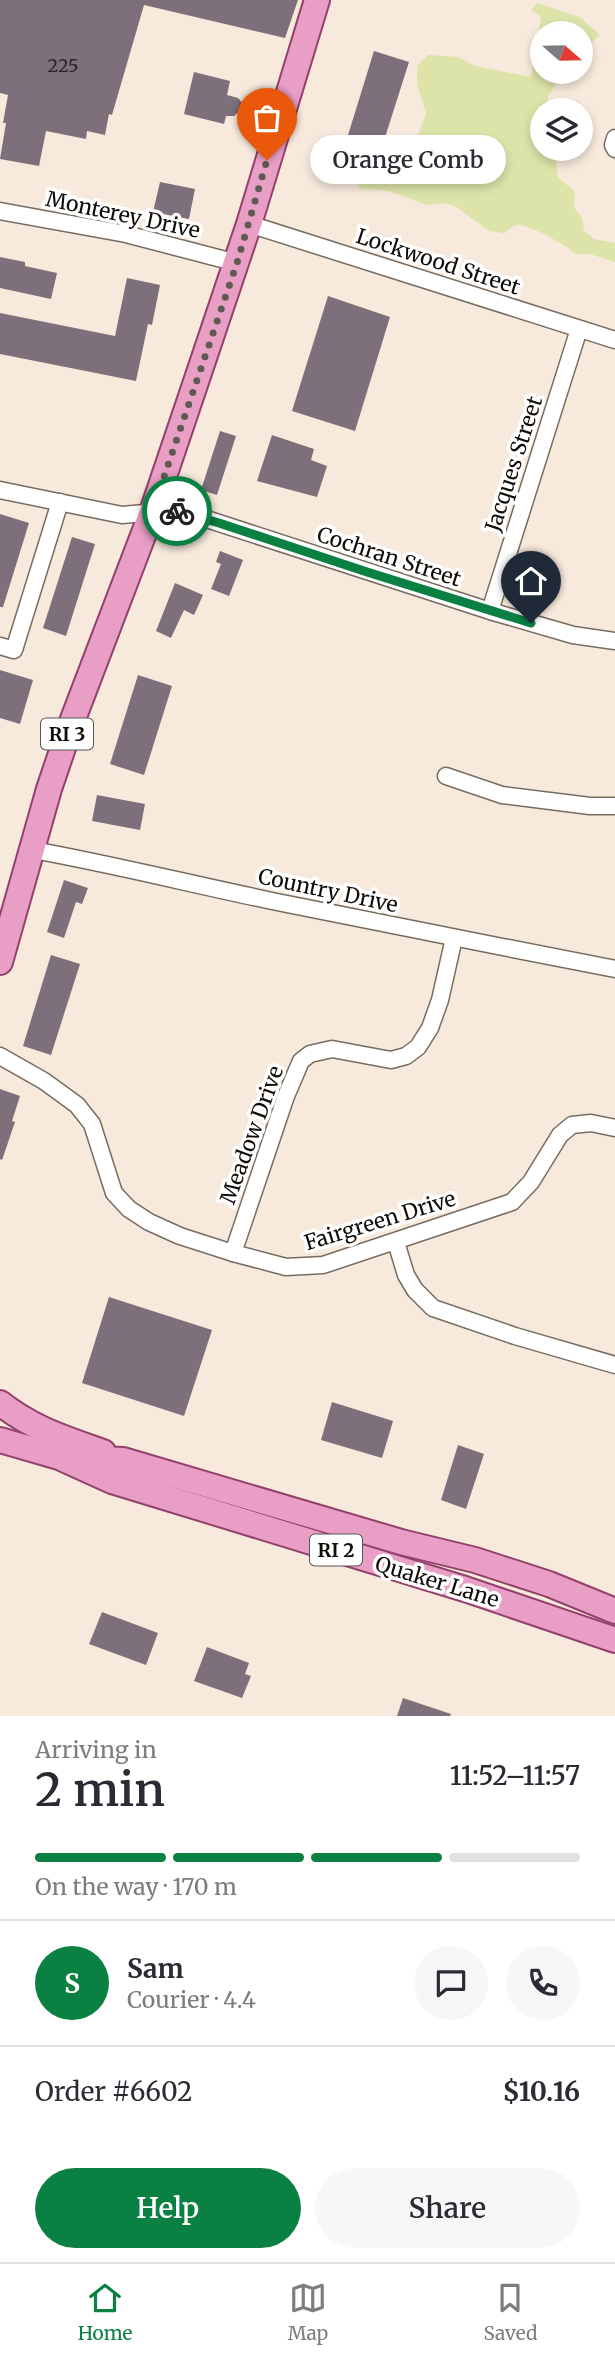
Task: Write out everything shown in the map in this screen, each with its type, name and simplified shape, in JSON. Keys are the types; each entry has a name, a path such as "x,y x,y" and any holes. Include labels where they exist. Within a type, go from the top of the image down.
{"main road":[{"name":"RI 3","path":"2,951 44,804 70,727 152,512 237,263 317,0"},
{"path":"0,1403 33,1426 123,1460"},
{"name":"Quaker Lane","path":"0,1440 59,1457 112,1481 465,1589 615,1640"},
{"name":"Quaker Lane","path":"59,1457 123,1460 401,1542 475,1560 549,1584 615,1611"},
{"path":"465,1589 475,1560"}],"street":[{"path":"615,138 615,149"},
{"name":"Monterey Drive","path":"0,211 126,234 237,263"},
{"name":"Lockwood Street","path":"249,224 615,340"},
{"name":"Jacques Street","path":"490,611 579,329"},
{"name":"Cochran Street","path":"0,490 130,516 167,511 188,513 490,611 573,635 615,641"},
{"path":"0,646 13,650 60,502"},
{"path":"446,776 502,794 590,806 615,806"},
{"name":"Country Drive","path":"33,850 615,969"},
{"name":"Meadow Drive","path":"233,1253 286,1096 301,1061 310,1054 332,1049 391,1060 406,1056 418,1047 430,1028 440,1000 454,938"},
{"name":"Fairgreen Drive","path":"0,1056 44,1081 77,1105 92,1124 100,1143 106,1174 114,1193 129,1209 149,1222 180,1236 286,1268 323,1265 512,1202 531,1182 561,1135 572,1125 591,1123 615,1128"},
{"path":"396,1242 406,1275 415,1290 433,1308 515,1336 615,1365"},
{"name":"Quaker Lane","path":"549,1584 615,1599"}],"green space":[{"path":"537,3 580,17 584,21 540,21 541,17 531,10"},
{"path":"593,29 600,35 593,41"},
{"path":"428,55 458,57 475,66 530,77 530,84 556,84 548,98 530,98 530,161 556,161 558,177 575,192 574,207 583,220 584,231 594,239 615,243 615,262 590,254 575,254 557,241 525,226 515,226 504,233 489,231 455,206 443,203 427,205 389,191 358,188 365,173 374,172 396,181 401,177 426,114 417,84 417,66"}],"building":[{"path":"0,0 298,0 285,38 144,5 112,115 109,114 105,135 87,131 86,139 46,131 39,166 0,159 8,95 0,93"},
{"path":"374,51 409,62 374,172 340,161"},
{"path":"194,72 230,81 227,95 238,98 245,106 234,116 226,116 224,124 184,114"},
{"path":"160,182 195,189 189,219 153,212"},
{"path":"0,257 57,273 51,299 0,288"},
{"path":"127,278 160,285 152,325 148,324 136,381 0,354 0,313 115,336"},
{"path":"328,296 390,317 355,431 292,411"},
{"path":"220,431 236,436 217,495 201,490"},
{"path":"272,435 314,449 311,460 327,466 317,497 257,481"},
{"path":"0,514 29,523 3,607 0,607"},
{"path":"72,537 95,544 66,636 43,628"},
{"path":"220,551 243,560 229,596 211,589 221,564 216,562"},
{"path":"175,583 203,595 194,615 184,610 171,638 156,631"},
{"path":"0,670 33,680 20,724 0,718"},
{"path":"138,675 172,686 144,775 110,764"},
{"path":"97,795 145,804 140,830 92,821"},
{"path":"64,880 88,888 82,904 76,902 64,938 47,932"},
{"path":"51,955 80,964 51,1055 23,1046"},
{"path":"0,1089 20,1096 12,1121 15,1122 2,1160 0,1159"},
{"path":"109,1297 212,1330 184,1416 82,1383"},
{"path":"332,1402 393,1421 382,1458 321,1440"},
{"path":"458,1445 484,1454 466,1509 441,1500"},
{"path":"102,1612 158,1633 146,1665 89,1644"},
{"path":"207,1647 249,1663 245,1674 251,1676 242,1698 194,1681"},
{"path":"403,1698 451,1714 397,1716"}],"way so far":[{"path":"177,511 152,512 237,263 267,160"}],"place":[{"name":"Orange Comb","path":"267,160"}],"route":[{"path":"177,511 531,623"}]}
